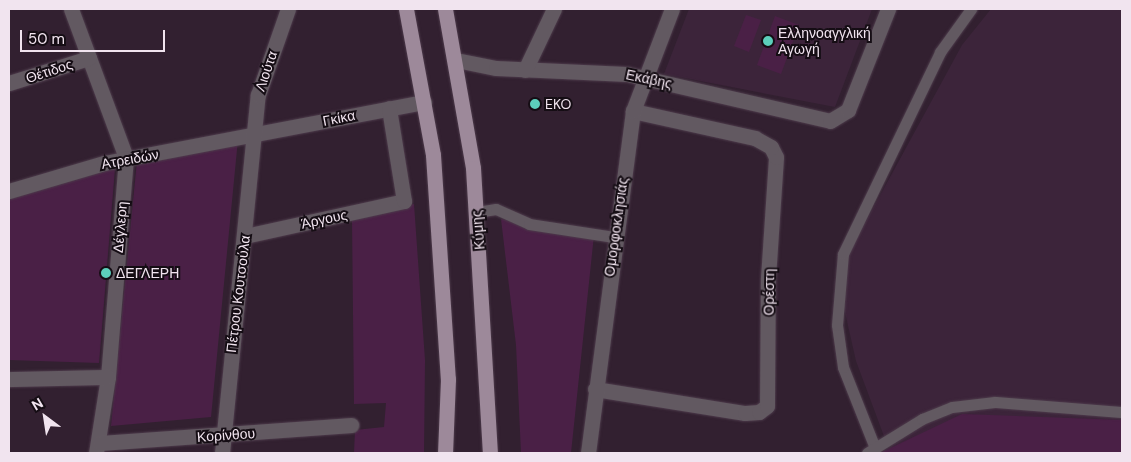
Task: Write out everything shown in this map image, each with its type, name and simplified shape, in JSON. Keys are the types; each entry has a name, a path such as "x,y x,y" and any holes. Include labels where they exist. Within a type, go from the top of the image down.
{"main road":[{"path":"406,9 433,155 448,379 445,453"},
{"name":"Κύμης","path":"445,9 456,60 477,212 490,453"}],"street":[{"name":"Δέγλερη","path":"71,9 126,158 108,377 98,448"},
{"name":"Λιούτα","path":"253,136 258,95 288,9"},
{"path":"525,70 554,9"},
{"name":"Ομορφοκλησιάς","path":"588,453 614,237 633,111 672,9"},
{"name":"Εκάβης","path":"456,60 525,70 645,77 811,117 840,119 848,110 888,9"},
{"name":"Θέτιδος","path":"9,83 89,58"},
{"name":"Γκίκα","path":"253,136 424,102"},
{"name":"Άργους","path":"245,236 404,201 390,108"},
{"name":"Ορέστη","path":"595,389 745,413 765,410 768,399 768,278 776,157 771,147 755,138 633,111"},
{"name":"Ατρειδών","path":"9,192 126,158 253,136"},
{"name":"Πέτρου Κουτσούλα","path":"222,453 221,435 245,236 253,136"},
{"path":"9,379 108,377"},
{"name":"Κορίνθου","path":"98,448 221,435 350,425"}],"lane":[{"path":"971,9 940,52 843,254 837,325 843,367 871,451 922,419 952,407 995,402 1122,412"},
{"path":"477,212 496,209 529,224 614,237"}],"shaded area":[{"name":"Ελληνοαγγλική Αγωγή","path":"689,9 872,9 835,107 664,74"},
{"path":"991,9 1122,9 1122,453 880,453 888,447 856,361 842,299 846,258 962,45"},
{"path":"746,15 761,20 749,52 734,46"},
{"path":"775,16 799,25 781,74 757,65"},
{"path":"238,139 211,417 111,426 137,161"},
{"path":"115,168 99,363 9,360 9,198"},
{"path":"414,204 425,360 424,453 354,453 355,430 384,427 386,403 354,404 352,220"},
{"path":"501,219 594,235 571,453 521,453 516,345"},
{"path":"962,414 1122,420 1122,453 880,453"}],"place":[{"name":"Ελληνοαγγλική Αγωγή","path":"768,41"},
{"name":"EKO","path":"535,104"},
{"name":"ΔΕΓΛΕΡΗ","path":"106,273"}]}
